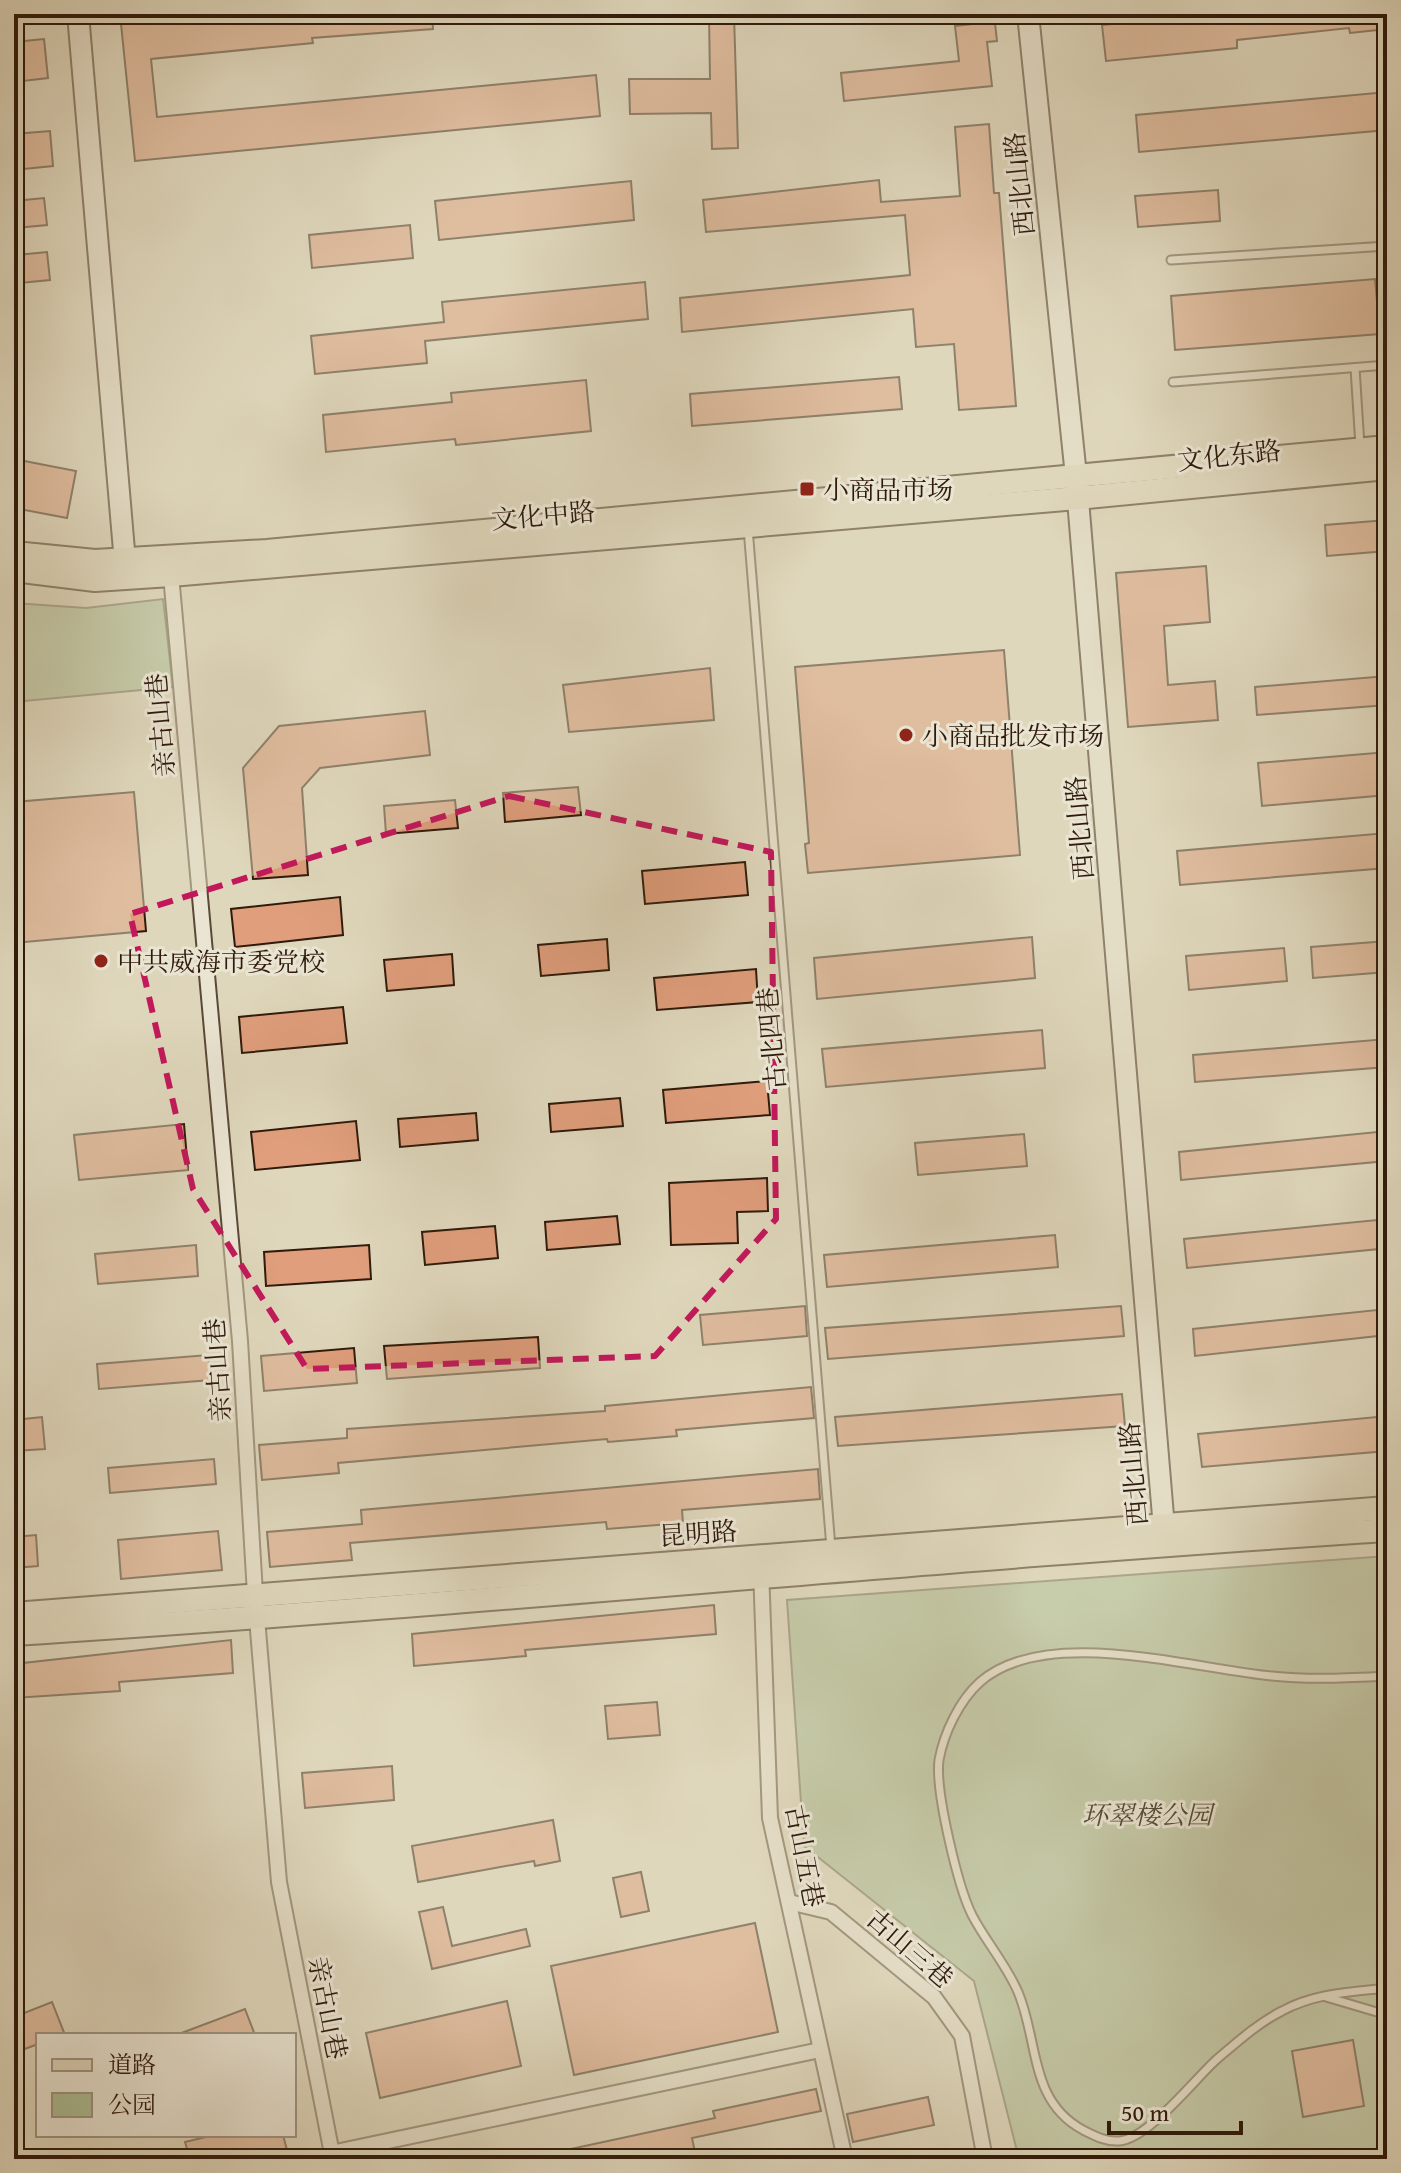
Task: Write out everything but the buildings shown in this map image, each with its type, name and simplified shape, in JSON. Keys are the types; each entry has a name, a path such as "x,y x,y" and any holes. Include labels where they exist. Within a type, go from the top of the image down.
{"main road":[{"path":"78,14 126,568"},
{"name":"西北山路","path":"1028,14 1076,487 1164,1534"},
{"path":"14,553 95,561 126,568 267,551 1076,487 1387,447"},
{"name":"文化东路","path":"1076,487 1387,468"},
{"name":"文化中路","path":"14,570 81,579 126,568 171,575 747,525 1076,487"},
{"name":"昆明路","path":"14,1634 257,1618 761,1566 1164,1534 1387,1508"},
{"name":"昆明路","path":"14,1614 255,1594 761,1566 832,1550 1164,1534 1387,1530"}],"street":[{"name":"亲古山巷","path":"171,575 240,1341 255,1594 279,1882 332,2156"},
{"name":"古山五巷","path":"761,1566 770,1818 845,2159"},
{"name":"古山三巷","path":"789,1902 831,1912 934,1997 962,2036 985,2159"},
{"path":"332,2156 820,2050"}],"lane":[{"path":"1171,260 1387,246"},
{"path":"1173,382 1387,365"},
{"path":"1355,368 1360,449"},
{"name":"古北四巷","path":"747,525 832,1550"},
{"path":"1387,1676 1274,1676 1105,1654 1045,1655 1010,1666 981,1682 954,1716 939,1762 960,1882 972,1915 1018,1992 1037,2072 1049,2100 1071,2123 1099,2138 1121,2141 1142,2132 1247,2035 1281,2011 1320,1995 1387,1988"},
{"path":"1320,1995 1387,2015"}],"highlighted area":[{"path":"509,796 771,852 776,1219 655,1356 307,1369 193,1189 130,914"}],"green space":[{"path":"163,599 173,687 14,702 14,603 86,608"},
{"name":"环翠楼公园","path":"1387,1556 1387,2159 1019,2159 974,1981 804,1846 787,1600"}],"place":[{"name":"小商品市场","path":"807,489"},
{"name":"小商品批发市场","path":"906,735"},
{"name":"中共威海市委党校","path":"101,961"}]}
